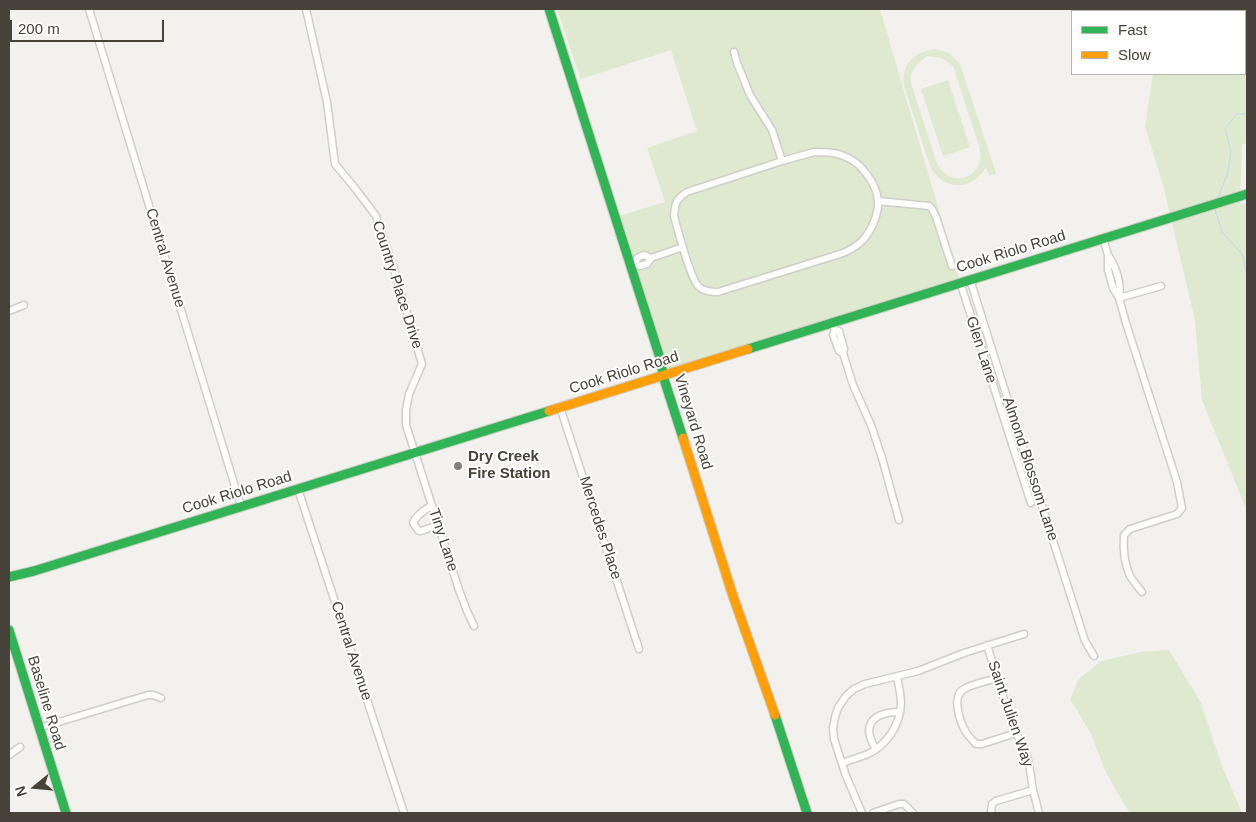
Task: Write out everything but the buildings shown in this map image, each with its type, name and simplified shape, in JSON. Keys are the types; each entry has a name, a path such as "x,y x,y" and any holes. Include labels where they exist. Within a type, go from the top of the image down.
{"street":[{"name":"Central Avenue","path":"90,9 241,506"},
{"name":"Country Place Drive","path":"306,9 327,102 335,164 376,216 422,364 409,394 406,410 406,425 415,452"},
{"name":"Vineyard Road","path":"549,9 633,264 697,484 807,813"},
{"path":"734,52 750,95 772,130 782,161"},
{"path":"814,152 830,152 849,158 862,167 872,181 878,201 872,226 864,239 852,249 840,254 718,292 709,292 700,288 693,278 674,216 674,206 679,198 687,192 782,161 814,152"},
{"name":"Cook Riolo Road","path":"9,577 34,571 664,375 834,326 960,282 1247,194"},
{"path":"878,201 929,206 936,216 952,266"},
{"path":"1103,238 1121,290 1119,298 1177,482 1182,508 1177,514 1130,530 1124,535 1125,562 1130,577 1142,592"},
{"path":"633,264 637,258 644,256 651,258 684,247"},
{"name":"Almond Blossom Lane","path":"970,280 1085,641 1094,656"},
{"name":"Glen Lane","path":"960,282 1031,503"},
{"path":"1119,298 1161,286"},
{"path":"9,311 24,306"},
{"path":"834,326 833,335 839,342 839,351 843,354 853,385 871,425 899,520"},
{"name":"Mercedes Place","path":"560,407 639,649"},
{"name":"Tiny Lane","path":"415,452 459,590 474,626"},
{"name":"Central Avenue","path":"298,489 404,813"},
{"path":"432,506 415,518 413,522 419,531 438,524"},
{"name":"Baseline Road","path":"9,630 66,813"},
{"path":"862,813 853,794 834,739 835,717 841,702 854,689 865,684 918,672 987,645 1024,634"},
{"name":"Saint Julien Way","path":"987,645 1010,718 1026,750 1039,813"},
{"path":"842,762 864,756 876,749 891,733 900,712 897,677"},
{"path":"998,678 964,689 959,693 958,707 962,725 976,744 982,744 1016,733"},
{"path":"39,728 148,695 161,698"},
{"path":"876,749 869,738 869,725 877,716 885,713 900,712"},
{"path":"9,755 20,747"},
{"path":"991,813 992,804 996,801 1033,790"},
{"path":"873,813 904,804 912,813"}],"green space":[{"path":"557,9 880,9 960,282 668,373 619,216 665,202 647,148 697,131 671,50 581,79"},
{"path":"1220,9 1221,10 1151,10"},
{"path":"1246,48 1247,143 1242,145 1240,204 1247,203 1247,511 1202,400 1195,320 1163,185 1145,126 1153,75 1246,75"},
{"path":"936,49 949,53 960,64 996,173 989,176 986,167 973,181 958,185 942,180 930,166 904,86 907,65 916,56 928,50","holes":["928,56 942,58 953,66 979,146 980,157 978,166 967,177 951,177 943,172 937,164 912,86 911,76 917,65"]},
{"path":"948,80 970,147 943,156 921,89"},
{"path":"1169,650 1201,703 1221,764 1242,813 1130,813 1105,770 1091,734 1070,699 1079,679 1101,661 1141,652"}],"waterway":[{"path":"1218,198 1228,172 1231,151 1225,128 1237,114 1247,114"},
{"path":"1215,209 1222,232 1242,254 1247,275"}],"traffic: fast":[{"path":"549,9 660,358 664,379 683,438"},
{"path":"748,349 1247,194"},
{"path":"9,577 34,571 549,411"},
{"path":"9,630 66,813"},
{"path":"775,715 807,813"}],"traffic: slow":[{"path":"549,411 748,349"},
{"path":"683,438 733,596 775,715"}],"place":[{"name":"Dry Creek Fire Station","path":"458,466"}]}
